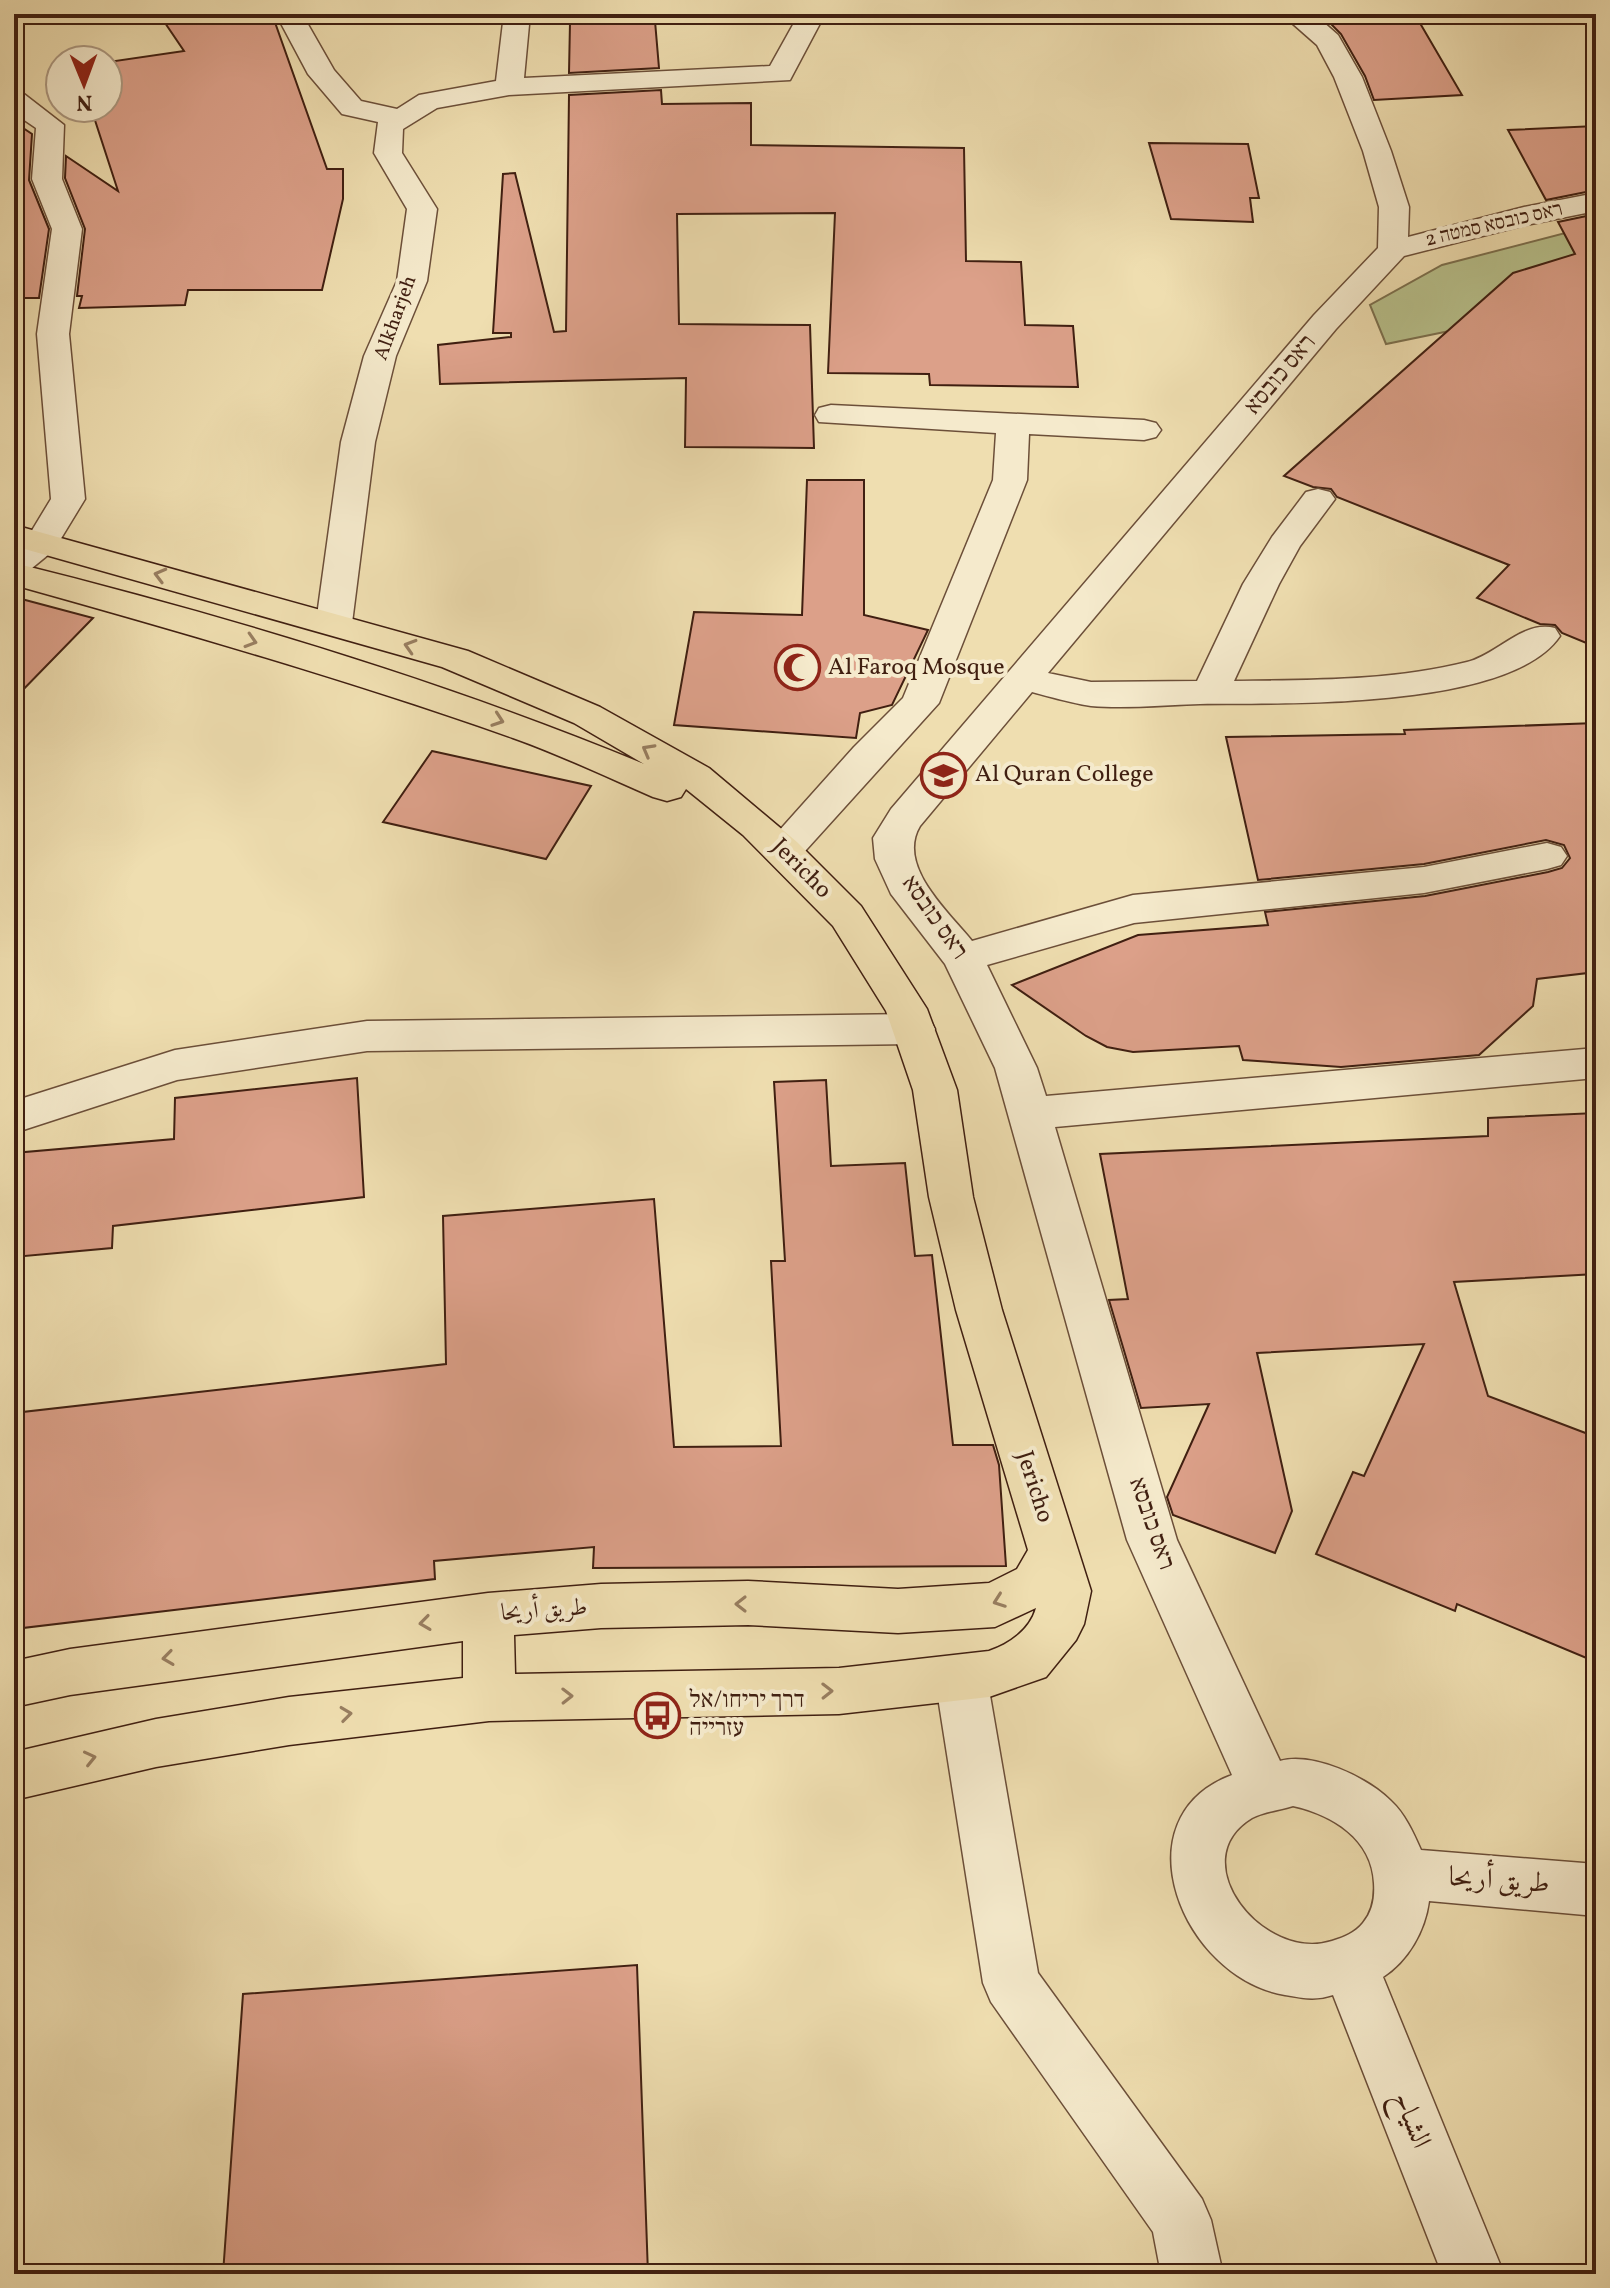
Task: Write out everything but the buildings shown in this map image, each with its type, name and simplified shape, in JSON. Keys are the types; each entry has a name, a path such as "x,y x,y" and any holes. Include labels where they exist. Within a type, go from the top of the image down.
{"main road":[{"name":"Jericho","path":"28,539 455,659 587,715 695,777 770,838 847,916 906,1009 914,1029 935,1090 951,1197 979,1310 1066,1591 1058,1624 1028,1661 989,1674 961,1678 839,1691 489,1698"},
{"path":"14,574 227,634 530,731 770,838"},
{"name":"طريق أريحا","path":"14,1684 100,1668 488,1615 601,1606 734,1603 898,1611 995,1605 1035,1584 1055,1551"},
{"path":"14,1776 200,1735 289,1721 489,1698 488,1615"}],"street":[{"path":"289,14 322,74 352,108 401,118 429,101 509,87 780,74 812,14"},
{"path":"509,87 517,14"},
{"path":"1204,14 1299,15 1328,41 1348,77 1377,151 1394,207 1393,250"},
{"path":"14,100 50,125 47,179 67,229 53,334 68,499 28,539 14,566"},
{"name":"Alkharjeh","path":"334,623 358,442 380,356 412,281 422,209 388,153 389,126 401,118"},
{"name":"ראס כובסא סמטה 2","path":"1393,250 1524,216 1596,202"},
{"name":"ראס כובסא","path":"1264,1785 1152,1540 1016,1068 963,958 905,884 895,859 893,838 905,818 1315,334 1393,250"},
{"path":"831,415 1144,430"},
{"path":"770,838 867,756 920,703 1010,480 1013,423"},
{"path":"1210,692 1261,584 1284,544 1318,499"},
{"path":"1023,679 1091,694 1325,691 1446,679 1497,666 1542,636"},
{"path":"963,958 1133,909 1424,880 1547,856"},
{"path":"14,1117 175,1065 367,1036 914,1029"},
{"path":"1029,1113 1596,1063"},
{"path":"961,1678 1011,1983 1181,2220 1192,2274"},
{"path":"1293,1782 1323,1788 1351,1802 1375,1821 1393,1846 1402,1874 1403,1903 1394,1930 1375,1951 1350,1966 1320,1972 1288,1970 1258,1960 1232,1942 1212,1917 1200,1890 1196,1862 1202,1835 1216,1811 1237,1795 1264,1785 1293,1782"},
{"name":"طريق أريحا","path":"1402,1874 1541,1883 1596,1890"},
{"name":"الشياح","path":"1350,1966 1473,2274"}],"green space":[{"path":"1596,225 1596,301 1386,344 1370,305 1442,265"}],"place":[{"name":"Al Faroq Mosque","path":"797,668"},
{"name":"Al Quran College","path":"944,775"},
{"name":"דרך יריחו/אל עזרייה","path":"658,1715"}]}
